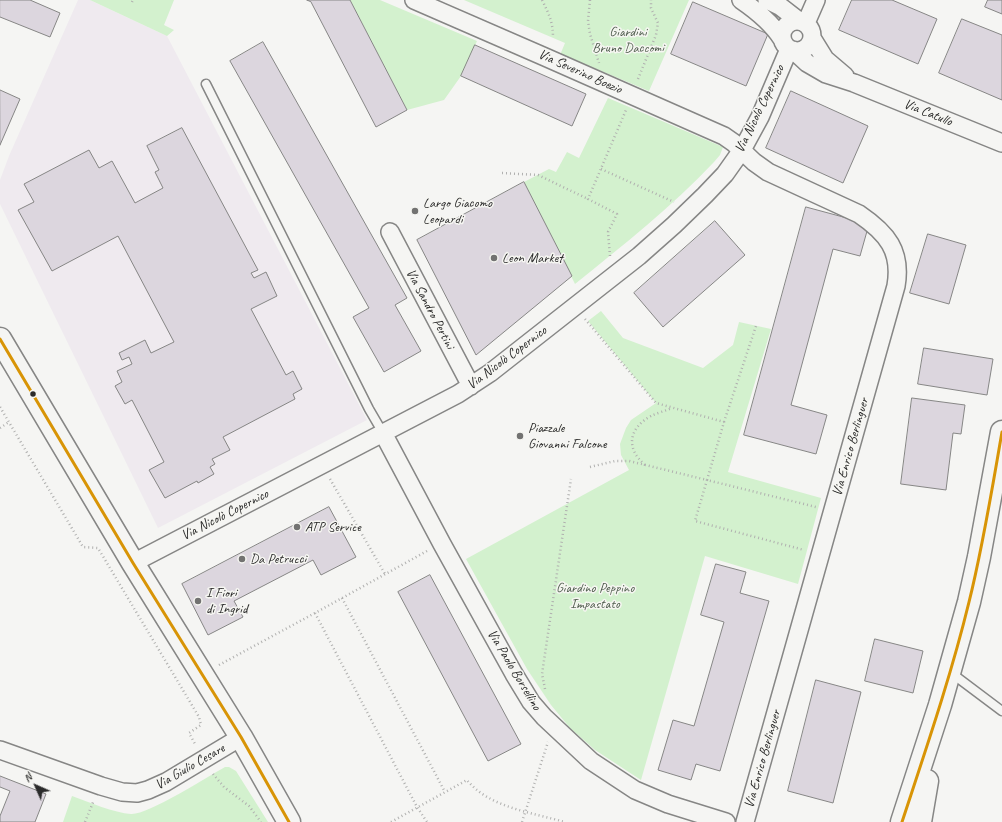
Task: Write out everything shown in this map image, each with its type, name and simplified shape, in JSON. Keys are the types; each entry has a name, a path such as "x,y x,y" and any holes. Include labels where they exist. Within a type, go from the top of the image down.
{"street":[{"name":"Via Severino Boezio","path":"414,0 724,136 742,150"},
{"name":"Via Catullo","path":"741,0 766,20 788,46 813,68 1002,143"},
{"path":"767,0 781,7 802,22 811,30 811,43 803,50 788,46 782,34 790,22 802,22"},
{"path":"802,22 816,0"},
{"name":"Via Catullo","path":"812,38 820,53 830,64 854,83"},
{"name":"Via Nicolò Copernico","path":"133,563 449,399 471,386 575,306 674,225 725,174 742,150 760,117 788,46"},
{"name":"Via Enrico Berlinguer","path":"742,150 758,166 768,172 859,214 874,224 885,235 893,248 898,271 896,286 745,822"},
{"name":"Via Sandro Pertini","path":"390,232 471,386"},
{"path":"0,339 133,563 241,737 289,822"},
{"path":"902,822 940,705 972,587 996,491 1002,432"},
{"name":"Via Paolo Borsellino","path":"383,433 442,544 531,702 553,726 591,761 636,790 683,809 726,822"},
{"path":"920,822 940,705"},
{"name":"Via Giulio Cesare","path":"0,750 101,786 125,792 137,793 166,782 241,737"}],"lane":[{"path":"206,84 369,409 383,433"},
{"path":"950,671 1002,711"}],"path":[{"path":"542,0 551,19 553,26 553,38"},
{"path":"590,0 588,21 590,34 599,60 599,65"},
{"path":"635,85 656,35 658,23 651,8 651,0"},
{"path":"588,199 628,106"},
{"path":"601,169 674,202"},
{"path":"502,173 538,175 617,214 608,232 610,256"},
{"path":"575,306 656,403 724,422"},
{"path":"756,326 724,422 695,521 820,554"},
{"path":"0,407 83,546 98,548 200,720 200,727 189,733 204,759 217,779 248,806 261,822"},
{"path":"645,465 636,456 632,449 632,441 635,430 650,417 673,408"},
{"path":"0,428 9,422"},
{"path":"590,467 615,461 629,461 833,511"},
{"path":"323,465 385,574"},
{"path":"546,696 542,674 571,479"},
{"path":"202,674 442,544"},
{"path":"342,598 445,792"},
{"path":"315,614 417,807 427,822"},
{"path":"522,822 553,726"},
{"path":"391,822 466,780 482,795 526,812 565,822"},
{"path":"85,822 101,786"}],"shaded area":[{"path":"78,0 90,0 167,36 367,420 158,528 0,204 0,180 9,156"}],"green space":[{"path":"90,0 174,0 164,25 174,30 167,36"},
{"path":"350,0 380,0 477,41 461,76 444,100 407,110"},
{"name":"Giardini Bruno Daccomi","path":"464,0 689,0 649,91 560,55 565,43"},
{"path":"608,98 723,147 720,155 714,162 681,195 575,284 524,182 549,169 556,172 567,152 579,158"},
{"name":"Giardino Peppino Impastato","path":"601,311 623,338 703,368 733,345 739,322 771,329 728,472 821,498 798,584 705,556 641,780 595,750 570,728 551,705 527,669 466,559 629,470 621,455 620,444 626,428 631,420 656,403 588,321"},
{"path":"225,767 229,767 236,771 268,822 63,822 72,796 117,812 131,814 139,813 192,787"}],"building":[{"path":"0,0 30,0 60,13 50,37 0,17"},
{"path":"307,0 350,0 407,110 376,127 311,2"},
{"path":"852,0 892,0 937,19 918,64 839,30"},
{"path":"988,0 1002,0 1002,14 985,7"},
{"path":"693,2 768,34 746,86 671,54"},
{"path":"962,19 1002,35 1002,100 939,73"},
{"path":"263,42 407,298 395,305 421,351 384,372 353,317 369,308 230,61"},
{"path":"475,45 586,94 572,126 461,76"},
{"path":"0,90 20,99 0,145"},
{"path":"791,91 868,126 843,183 766,148"},
{"path":"182,128 258,270 251,273 254,278 266,272 277,296 251,309 286,375 293,371 302,389 293,394 295,399 223,437 230,450 212,459 215,464 210,467 214,474 165,498 149,470 164,462 132,400 125,404 115,386 122,382 117,371 132,364 129,357 122,360 119,353 145,340 151,353 174,342 118,236 52,271 18,210 34,202 24,184 89,150 99,168 112,161 135,203 163,188 155,172 159,170 147,146"},
{"name":"Leon Market","path":"524,182 572,276 476,355 417,240"},
{"path":"806,207 869,224 860,256 833,249 791,405 827,415 816,454 744,435"},
{"path":"715,221 745,255 663,327 634,293"},
{"path":"928,234 966,245 949,304 910,293"},
{"path":"924,348 993,359 987,395 918,384"},
{"path":"912,398 965,405 961,434 953,433 946,490 901,484"},
{"path":"329,507 356,557 321,575 313,560 234,601 243,617 208,635 182,584"},
{"path":"716,564 746,572 740,593 769,601 720,771 696,764 691,780 658,770 673,720 694,726 724,622 701,615"},
{"path":"430,575 521,744 488,761 398,592"},
{"path":"875,639 923,651 913,693 865,681"},
{"path":"816,680 861,692 833,803 788,791"},
{"path":"0,776 46,794 35,822 0,822 0,816 10,791 0,787"}],"transit line":[{"path":"0,339 133,563 241,737 289,822"},
{"path":"902,822 938,712 962,630 983,539 1002,432"}],"place":[{"name":"Largo Giacomo Leopardi","path":"415,211"},
{"name":"Leon Market","path":"494,258"},
{"name":"Piazzale Giovanni Falcone","path":"520,436"},
{"name":"ATP Service","path":"297,527"},
{"name":"Da Petrucci","path":"242,559"},
{"name":"I Fiori di Ingrid","path":"198,601"}]}
